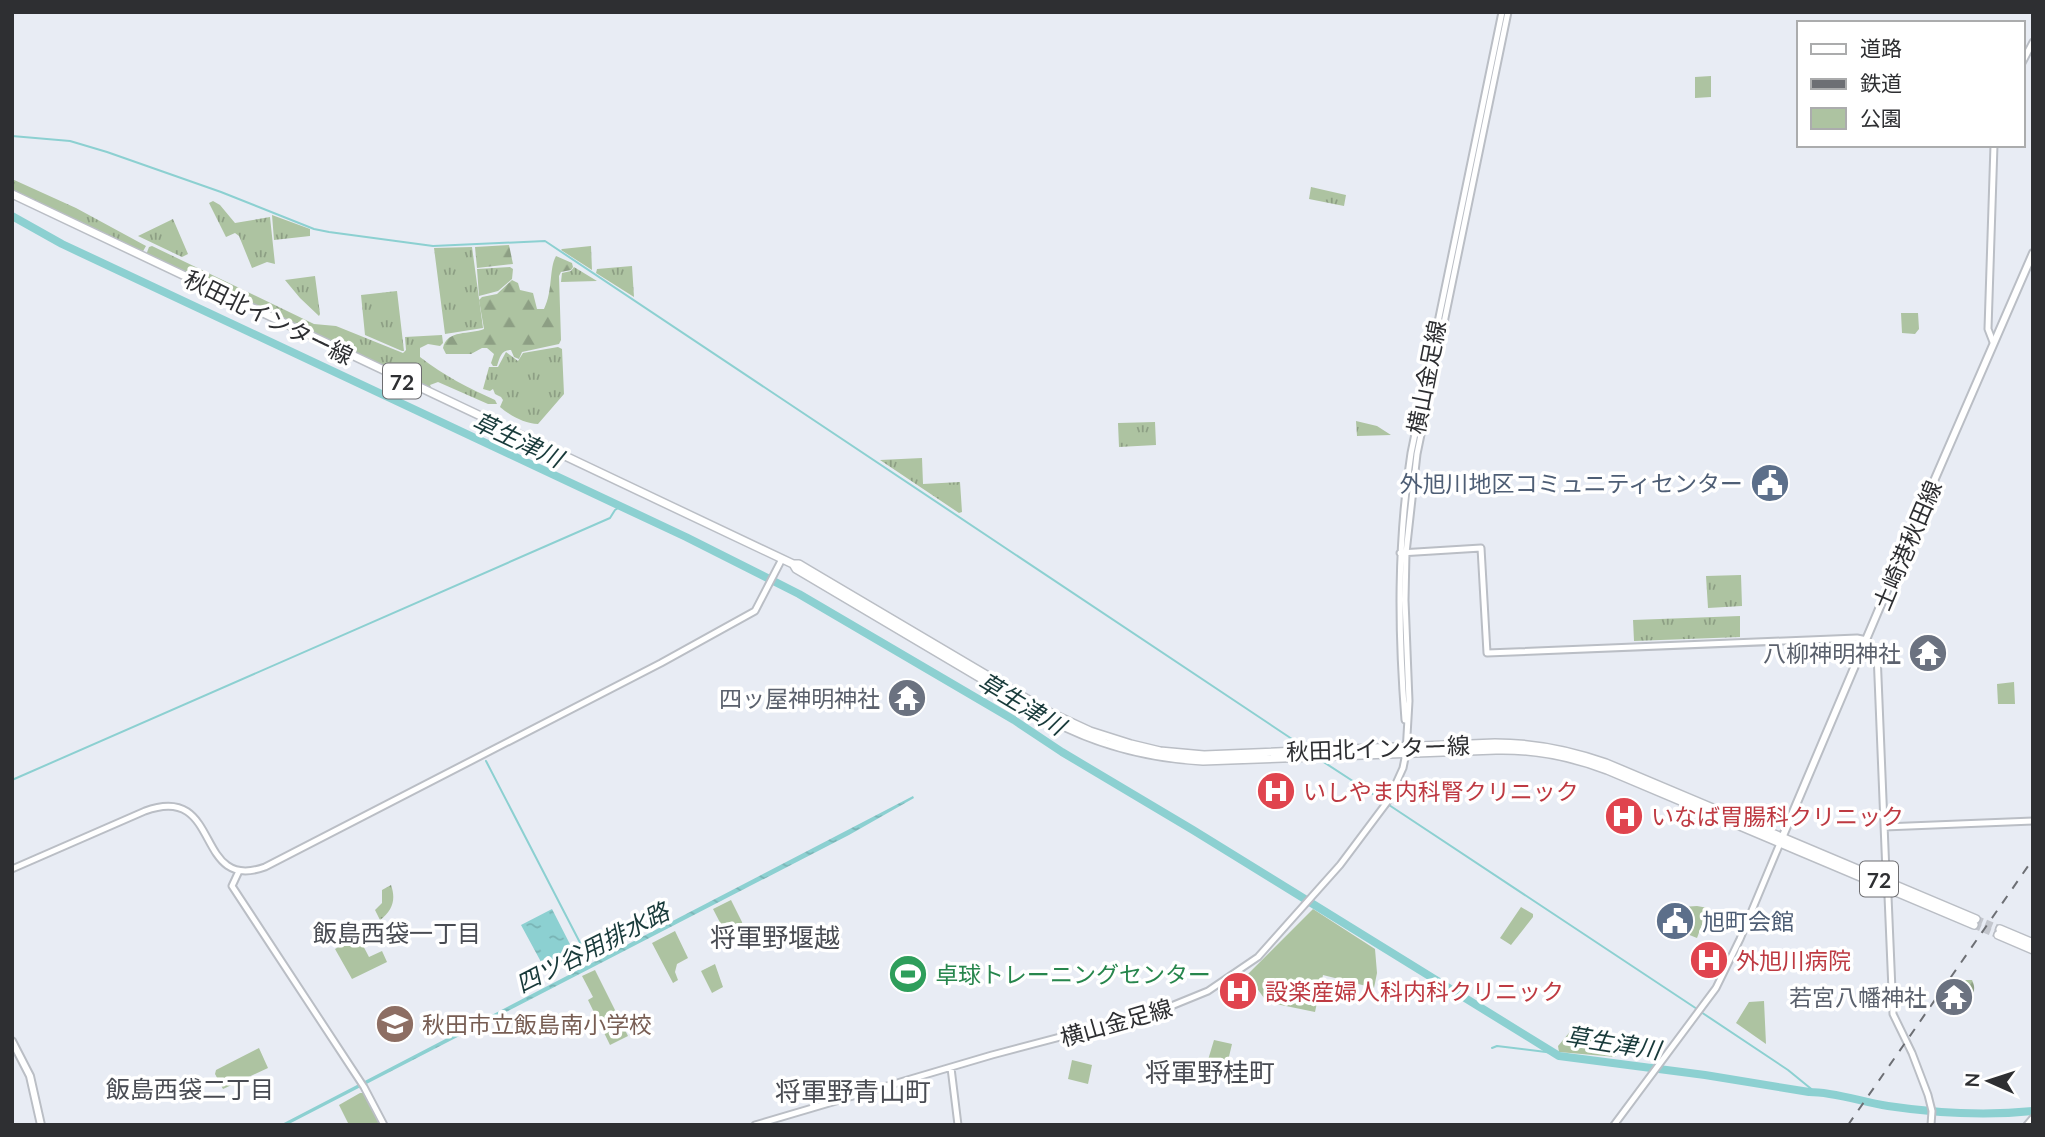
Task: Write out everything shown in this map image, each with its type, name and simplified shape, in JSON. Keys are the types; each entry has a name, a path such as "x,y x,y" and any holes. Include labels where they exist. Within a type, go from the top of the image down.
{"main road":[{"name":"秋田北インター線","path":"12,194 477,416 782,559 799,564 1051,713 1100,735 1149,749 1186,754 1313,754 1514,743 1569,751 1606,763 1781,841 1975,922"},
{"name":"土崎港秋田線","path":"1781,841 2033,253"},
{"path":"2033,943 1999,932 2033,950"},
{"path":"12,1041 30,1076 41,1125"}],"street":[{"name":"横山金足線","path":"755,1125 1182,1003 1217,986 1258,957 1340,864 1386,803 1404,768 1409,701 1402,511 1411,453 1502,12"},
{"name":"横山金足線","path":"1403,553 1417,454 1508,12"},
{"path":"2024,59 2033,41"},
{"path":"1993,342 1988,329 1994,147"},
{"path":"1403,553 1481,548 1487,653 1857,638 1867,640 1877,653 1886,873"},
{"path":"12,869 145,811 163,806 181,808 195,817 222,862 230,869 254,871 265,867 661,663 755,611 782,559"},
{"path":"1884,827 2033,821"},
{"path":"1614,1125 1716,988 1781,841"},
{"path":"239,871 232,886 362,1084 384,1125"},
{"path":"1888,896 1893,1014 1913,1054 1929,1098 1931,1124"},
{"path":"951,1068 958,1125"}],"green space":[{"path":"1711,76 1711,97 1695,98 1695,77"},
{"path":"12,179 76,208 146,246 142,253 12,191"},
{"path":"1311,187 1346,195 1344,206 1309,199"},
{"path":"213,201 220,205 235,223 270,217 275,264 267,262 252,268 239,236 235,233 226,237 209,203"},
{"path":"272,215 310,229 310,236 274,240"},
{"path":"173,219 188,254 182,257 138,236"},
{"path":"509,245 513,264 477,268 475,247"},
{"path":"152,246 314,324 336,326 403,353 406,350 405,337 442,335 443,343 440,346 428,344 420,348 420,357 447,376 495,400 497,404 488,404 438,382 430,385 432,389 146,255"},
{"path":"591,246 592,270 561,250 562,249"},
{"path":"472,247 483,328 445,334 434,248"},
{"path":"556,256 572,263 573,267 561,272 559,276 559,344 522,352 519,359 514,357 511,350 505,351 497,366 491,363 494,354 487,348 471,354 446,354 443,348 449,338 484,329 479,300 497,294 512,280 518,283 520,290 533,293 537,309 544,309"},
{"path":"632,266 634,297 596,273 597,269"},
{"path":"574,267 597,281 561,282 562,273 571,271"},
{"path":"477,269 513,269 512,279 498,291 479,296"},
{"path":"315,276 320,314 319,316 285,280"},
{"path":"397,291 404,351 365,335 361,295"},
{"path":"1901,313 1918,313 1919,329 1915,334 1902,333"},
{"path":"558,347 562,349 564,394 538,424 523,421 508,413 500,407 503,400 493,389 483,389 489,367 498,367 506,352 518,361 523,353"},
{"path":"1356,421 1377,426 1391,435 1357,436"},
{"path":"1155,422 1156,445 1119,447 1118,423"},
{"path":"922,458 923,484 960,482 962,512 959,513 880,460"},
{"path":"1741,575 1742,606 1708,608 1706,576"},
{"path":"1740,616 1740,637 1634,641 1633,620"},
{"path":"2014,682 2015,704 1998,704 1997,684"},
{"path":"391,885 392,904 380,920 375,910 382,903 382,890"},
{"path":"731,900 743,930 728,938 713,909"},
{"path":"1521,907 1533,914 1533,917 1511,945 1500,938"},
{"path":"1682,907 1708,908 1697,938 1682,932"},
{"path":"1313,909 1375,949 1377,973 1374,988 1323,975 1315,1012 1267,1002 1247,975"},
{"path":"675,931 688,958 677,964 675,972 678,980 673,983 652,943"},
{"path":"358,936 369,957 382,951 387,962 352,979 335,949"},
{"path":"715,964 723,987 712,993 701,971"},
{"path":"595,970 628,1036 610,1045 588,1000 593,997 582,976"},
{"path":"1972,980 1974,986 1970,998 1954,1011 1942,1006 1942,995 1954,984"},
{"path":"1764,1001 1766,1044 1736,1023 1749,1002"},
{"path":"1574,1027 1616,1057 1559,1052 1558,1046"},
{"path":"1214,1040 1232,1044 1227,1065 1208,1060"},
{"path":"259,1048 268,1068 223,1089 215,1074 216,1070"},
{"path":"1072,1060 1092,1065 1088,1084 1068,1079"},
{"path":"364,1093 381,1125 349,1125 339,1105"}],"water":[{"name":"四ツ谷用排水路","path":"913,796 914,798 849,835 287,1125 280,1125"},
{"path":"552,909 577,958 547,973 521,925"}],"waterway":[{"path":"12,136 70,141 107,152 221,192 314,229 329,232 433,246 545,241 1304,747"},
{"name":"草生津川","path":"12,216 62,244 686,537 799,594 1014,720 1559,1056 1705,1075 1906,1108 1978,1113 2033,1111"},
{"path":"12,780 610,518 621,506"},
{"path":"1319,759 1385,802"},
{"path":"486,761 590,962"},
{"path":"1389,805 1697,1009"},
{"path":"1701,1012 1788,1070 1815,1092"},
{"path":"1492,1048 1497,1046 1554,1053"}],"tunnel":[{"path":"1976,919 2000,929"},
{"path":"1974,925 1998,935"}],"railway":[{"path":"1848,1125 2033,859"}],"place":[{"name":"外旭川地区コミュニティセンター","path":"1770,483"},
{"name":"八柳神明神社","path":"1928,653"},
{"name":"四ッ屋神明神社","path":"907,698"},
{"name":"いしやま内科腎クリニック","path":"1276,791"},
{"name":"いなば胃腸科クリニック","path":"1624,816"},
{"name":"旭町会館","path":"1675,921"},
{"name":"外旭川病院","path":"1709,960"},
{"name":"卓球トレーニングセンター","path":"908,974"},
{"name":"設楽産婦人科内科クリニック","path":"1238,991"},
{"name":"若宮八幡神社","path":"1954,997"},
{"name":"秋田市立飯島南小学校","path":"395,1024"}],"district":[{"name":"飯島西袋一丁目","path":"397,932"},
{"name":"将軍野堰越","path":"775,937"},
{"name":"将軍野桂町","path":"1210,1072"},
{"name":"飯島西袋二丁目","path":"190,1088"},
{"name":"将軍野青山町","path":"853,1091"}]}
